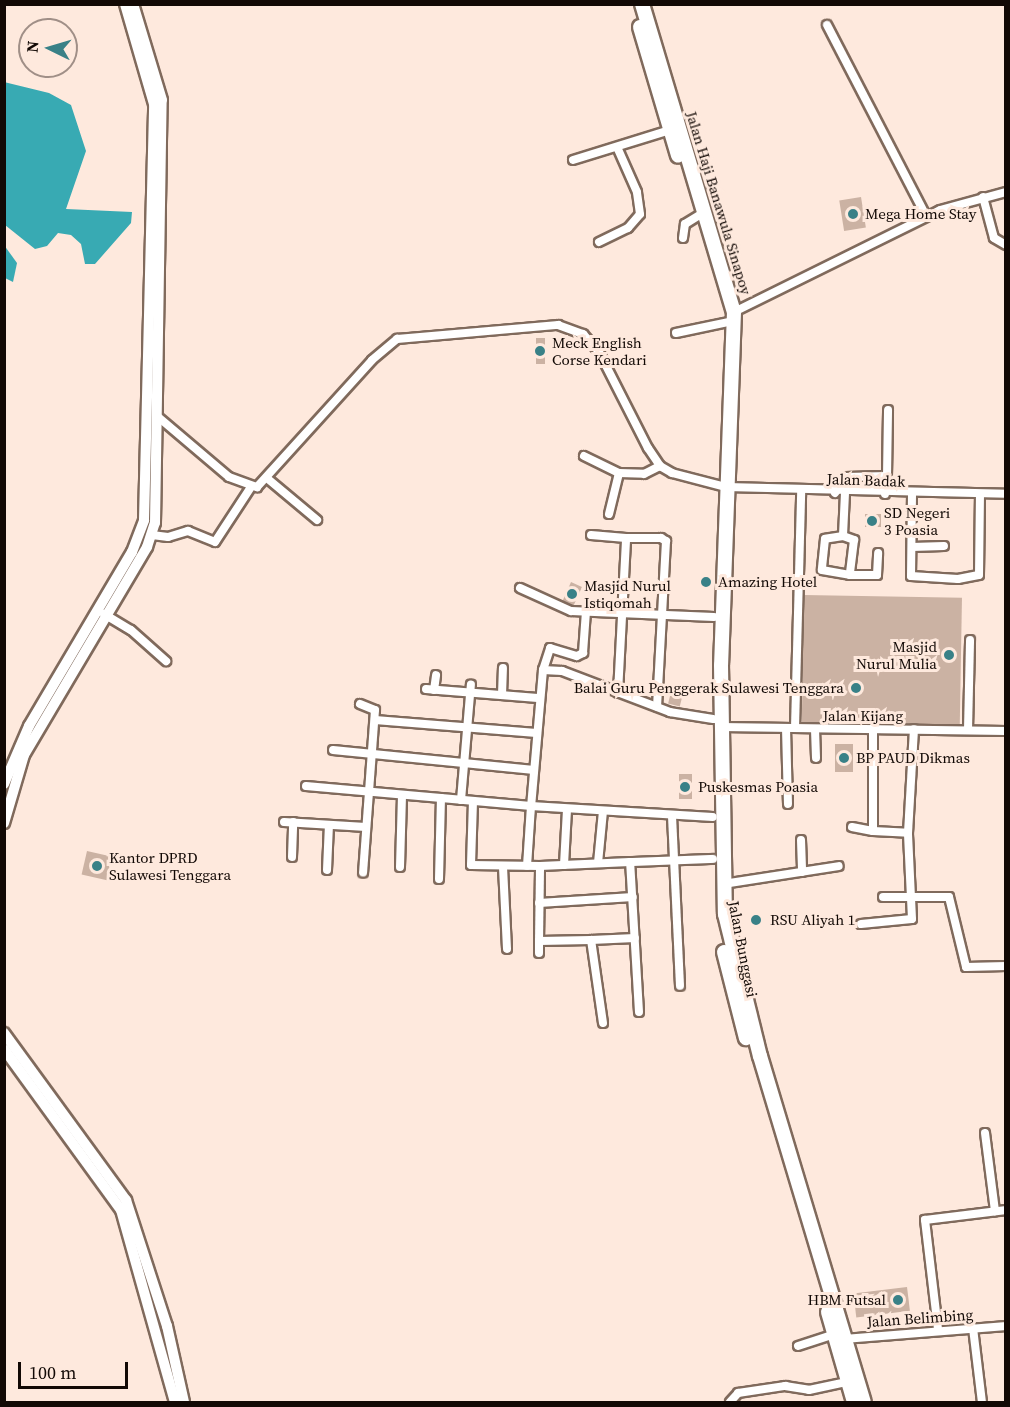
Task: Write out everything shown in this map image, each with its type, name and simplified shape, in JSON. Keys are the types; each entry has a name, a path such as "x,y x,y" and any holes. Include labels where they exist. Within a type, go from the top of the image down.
{"highway":[{"name":"Jalan Haji Banawula Sinapoy","path":"633,4 670,130 725,290"},
{"name":"Jalan Haji Banawula Sinapoy","path":"642,4 731,317 723,486"},
{"name":"Jalan Bunggasi","path":"717,723 714,617 723,486"},
{"name":"Jalan Bunggasi","path":"723,486 717,793 721,884 736,983"},
{"name":"Jalan Bunggasi","path":"717,793 713,816 713,859 736,983 839,1338 864,1402"},
{"name":"Jalan Bunggasi","path":"839,1338 854,1402"}],"street":[{"path":"124,4 150,86 159,139"},
{"path":"4,784 28,726 142,530 151,371 161,92 133,4"},
{"path":"827,25 926,216"},
{"path":"573,160 670,130"},
{"path":"599,242 628,228 640,214 637,192 617,147"},
{"path":"676,333 731,317 926,216 1005,192"},
{"path":"984,197 994,238 1005,245"},
{"path":"683,238 685,224 698,216"},
{"path":"152,535 168,537 188,531 215,542 251,487 268,479 372,360 397,339 558,325 583,334 599,352 660,466 644,474 619,473 584,456"},
{"path":"4,824 24,755 152,535 158,489 157,416 151,371"},
{"path":"885,494 888,410"},
{"path":"157,416 229,477 251,487"},
{"name":"Jalan Badak","path":"660,466 723,486 835,493 1005,494"},
{"path":"609,514 619,473"},
{"path":"835,493 846,477 887,476"},
{"path":"268,479 317,520"},
{"path":"795,728 801,492"},
{"path":"843,536 845,493"},
{"path":"912,495 913,577 978,577 980,495"},
{"path":"591,536 665,540 657,707"},
{"path":"850,575 854,538 843,536 825,538 822,570 850,575 877,575 878,553"},
{"path":"618,693 624,614 626,538"},
{"path":"912,547 944,546"},
{"path":"520,588 567,609 624,614 714,617"},
{"path":"527,866 538,698 543,670 550,648 577,656 583,653 586,611"},
{"path":"105,614 131,630 166,661"},
{"path":"968,730 970,640"},
{"path":"502,695 503,668"},
{"name":"Jalan Kijang","path":"543,670 562,671 657,707 717,723 815,729 1005,731"},
{"path":"436,675 430,689 470,688 502,695 538,698"},
{"path":"462,800 470,688"},
{"path":"360,704 374,707 375,720 363,873"},
{"path":"375,720 536,733"},
{"path":"786,728 788,804"},
{"path":"873,728 873,831"},
{"path":"815,729 816,758"},
{"path":"861,924 910,921 908,833 914,729"},
{"path":"333,750 534,770"},
{"path":"306,786 567,809 672,816 713,816"},
{"path":"400,867 402,795"},
{"path":"439,879 441,798"},
{"path":"473,801 469,863 503,867 713,859"},
{"path":"564,865 567,809"},
{"path":"598,863 603,811"},
{"path":"672,816 672,861 680,986"},
{"path":"292,857 289,822 366,827"},
{"path":"327,870 329,825"},
{"path":"852,827 908,833"},
{"path":"801,840 802,872"},
{"path":"630,862 639,1012"},
{"path":"539,952 540,866"},
{"path":"721,884 839,866"},
{"path":"503,867 507,949"},
{"path":"883,897 909,895 951,898 967,968 1005,966"},
{"path":"539,903 633,897"},
{"path":"539,941 635,938"},
{"path":"591,940 603,1023"},
{"path":"4,1033 121,1191 184,1402"},
{"path":"4,1049 116,1201 158,1313"},
{"path":"986,1133 994,1211"},
{"path":"938,1329 925,1220 1005,1210"},
{"name":"Jalan Belimbing","path":"798,1346 839,1338 938,1329 1005,1326"},
{"path":"162,1328 176,1402"},
{"path":"973,1328 982,1402"},
{"path":"730,1402 738,1393 785,1386 809,1390 848,1382"}],"water":[{"path":"4,82 49,93 71,105 86,151 66,209 132,212 131,223 95,264 85,264 81,244 71,235 58,233 47,246 35,249 5,225"},
{"path":"4,245 17,263 13,282 5,278"}],"building":[{"name":"Mega Home Stay","path":"861,197 866,228 844,231 839,200"},
{"name":"Meck English Corse Kendari","path":"536,338 545,338 545,364 536,364"},
{"name":"SD Negeri 3 Poasia","path":"865,514 881,514 881,527 865,527"},
{"name":"Masjid Nurul Istiqomah","path":"571,582 582,587 573,606 562,601"},
{"path":"804,595 962,598 960,725 802,722"},
{"path":"672,688 684,691 680,706 668,704"},
{"name":"BP PAUD Dikmas","path":"835,744 853,744 853,772 835,772"},
{"name":"Puskesmas Poasia","path":"679,774 692,774 692,799 679,799"},
{"name":"Kantor DPRD Sulawesi Tenggara","path":"87,851 112,857 107,880 82,874"},
{"path":"907,1287 910,1311 856,1317 853,1294"}],"place":[{"name":"Mega Home Stay","path":"853,214"},
{"name":"Meck English Corse Kendari","path":"540,351"},
{"name":"SD Negeri 3 Poasia","path":"872,521"},
{"name":"Amazing Hotel","path":"706,582"},
{"name":"Masjid Nurul Istiqomah","path":"572,594"},
{"name":"Masjid Nurul Mulia","path":"949,655"},
{"name":"Balai Guru Penggerak Sulawesi Tenggara","path":"856,688"},
{"name":"BP PAUD Dikmas","path":"844,758"},
{"name":"Puskesmas Poasia","path":"685,787"},
{"name":"Kantor DPRD Sulawesi Tenggara","path":"97,866"},
{"name":"RSU Aliyah 1","path":"756,920"},
{"name":"HBM Futsal","path":"898,1300"}]}
